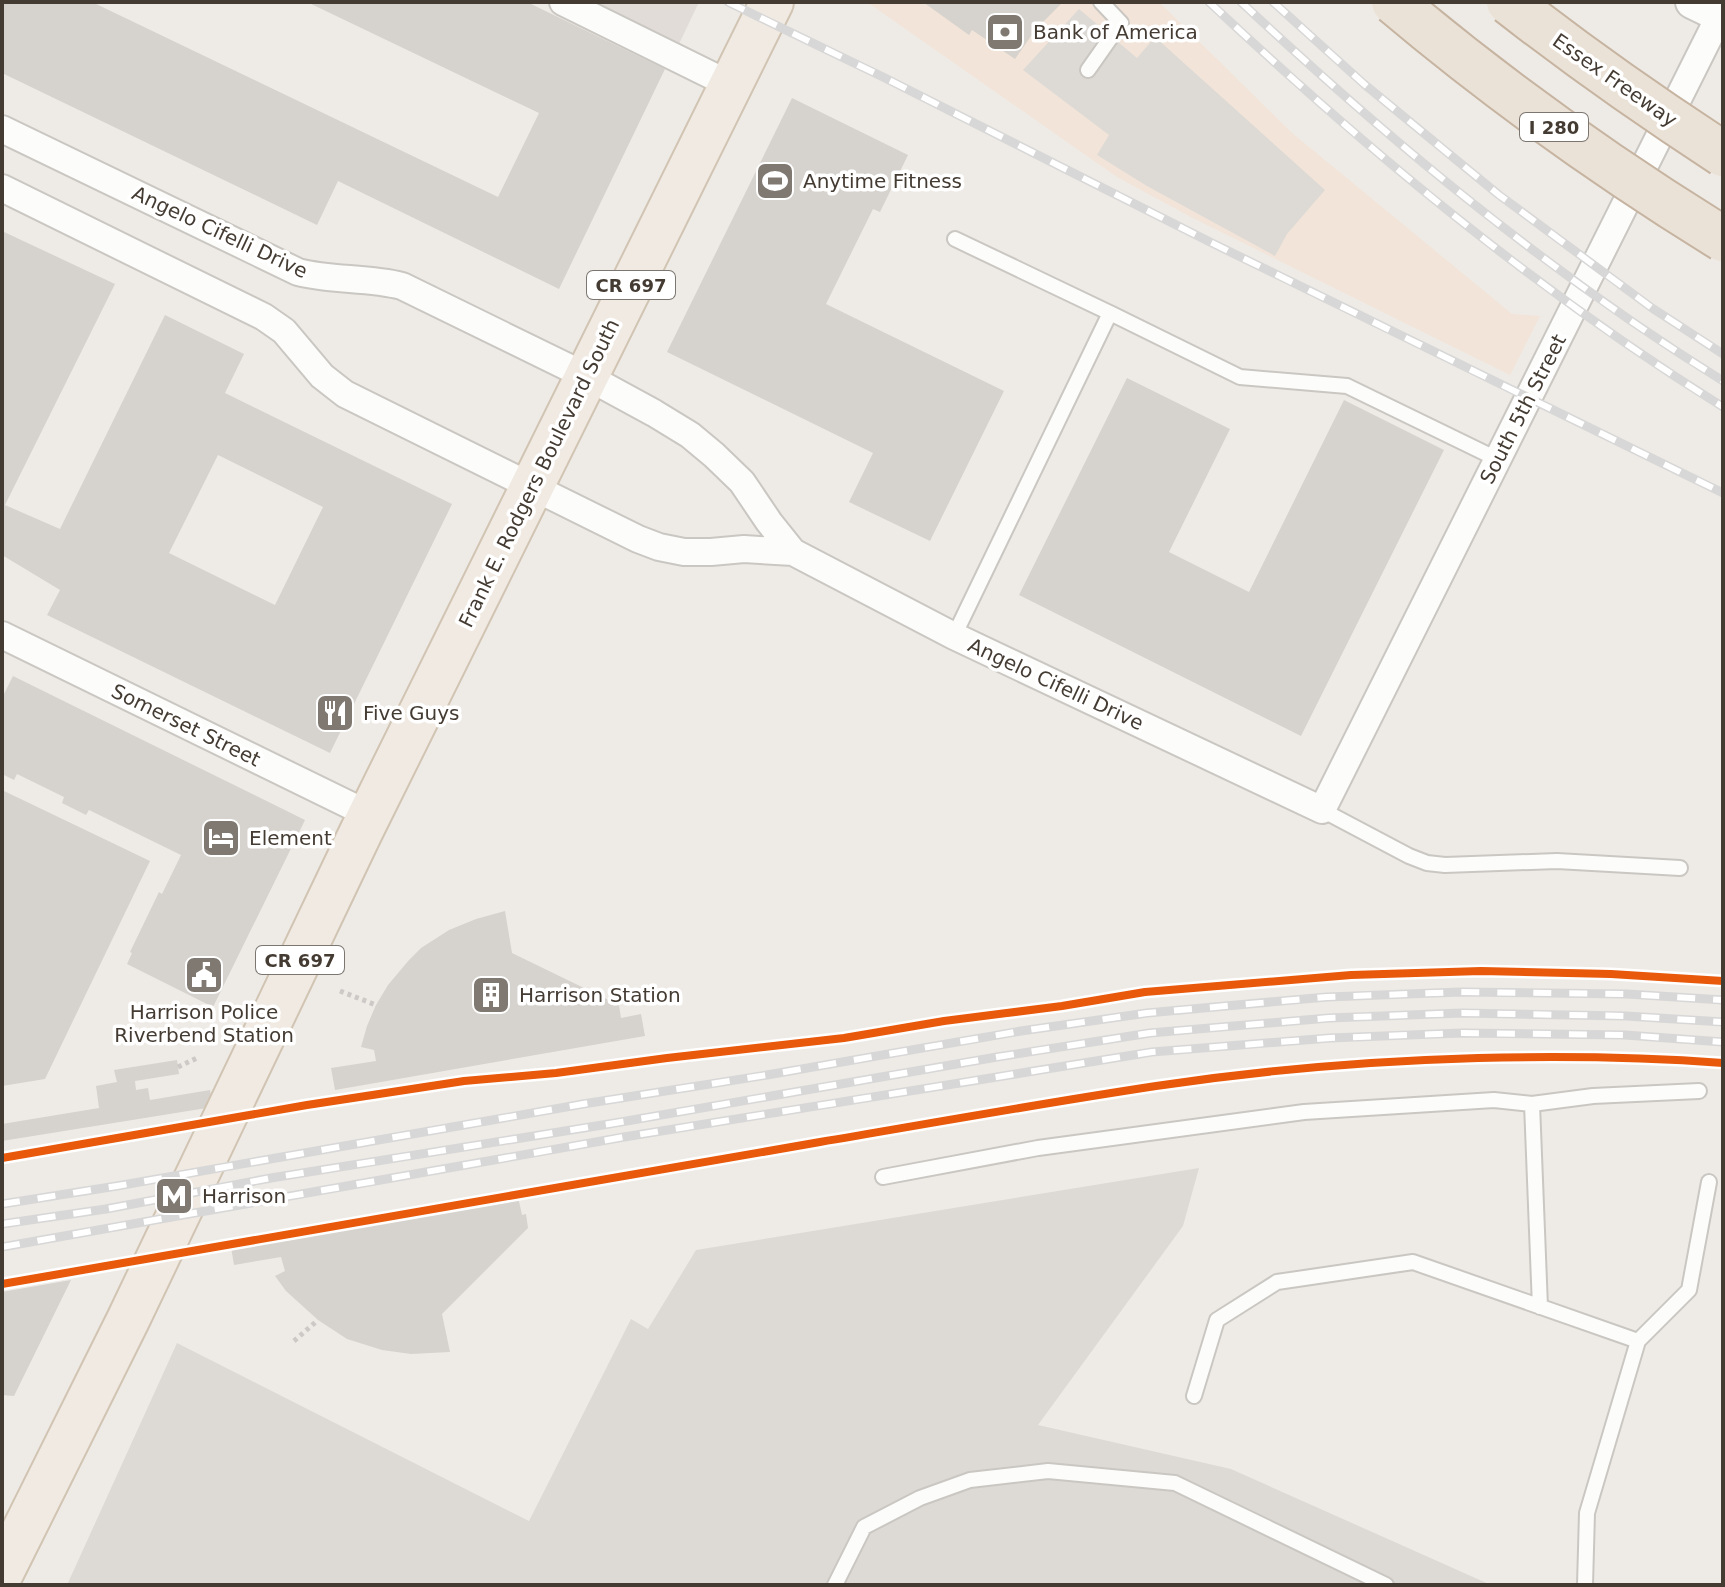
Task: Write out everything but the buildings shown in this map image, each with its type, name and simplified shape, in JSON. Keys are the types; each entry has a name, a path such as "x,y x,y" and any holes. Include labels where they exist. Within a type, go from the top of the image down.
{"highway":[{"name":"I 280","path":"1394,2 1566,135 1723,239"},
{"name":"Essex Freeway","path":"1509,2 1632,94 1723,154"}],"main road":[{"name":"Frank E. Rodgers Boulevard South","path":"2,1573 128,1320 365,823 772,2"}],"street":[{"path":"563,2 731,85"},
{"name":"South 5th Street","path":"1322,810 1497,459 1714,11"},
{"name":"Angelo Cifelli Drive","path":"2,129 298,272 316,277 381,281 402,286 586,376 690,435 714,455 742,482 793,552 954,636 1322,810"},
{"name":"Angelo Cifelli Drive","path":"2,188 264,317 284,331 322,376 345,394 638,539 684,552 744,549 793,552"},
{"name":"Somerset Street","path":"2,635 365,823"}],"lane":[{"path":"1088,70 1121,23 1101,2"},
{"path":"955,239 1240,377 1347,386 1497,459"},
{"path":"954,636 1110,313"},
{"path":"1322,810 1384,844 1427,863 1557,861 1680,868"},
{"path":"883,1177 1038,1148 1304,1112 1494,1100 1532,1104 1593,1096 1699,1091"},
{"path":"1532,1104 1540,1307"},
{"path":"1585,1585 1587,1513 1638,1341 1689,1290 1709,1182"},
{"path":"1194,1396 1217,1320 1277,1282 1413,1262 1638,1341"},
{"path":"835,1585 864,1527 920,1498 970,1480 1048,1471 1175,1483 1386,1585"}],"path":[{"path":"340,991 376,1005"},
{"path":"178,1067 199,1057"},
{"path":"294,1341 318,1320"}],"shaded area":[{"path":"592,2 699,2 679,44"},
{"path":"867,2 1159,2 1292,133 1512,314 1540,316 1510,375 1191,217 1117,177"},
{"path":"1079,9 1137,58 1155,37 1325,190 1287,234 1275,256 1097,155 1109,135 1023,70"},
{"path":"1199,1168 1183,1226 1038,1425 1231,1469 1491,1585 67,1585 177,1343 529,1521 631,1319 648,1329 696,1250"}],"railway":[{"path":"728,2 1723,493"},
{"path":"1209,2 1331,112 1456,217 1587,316 1723,407"},
{"path":"1241,2 1355,105 1473,204 1595,296 1723,381"},
{"path":"1273,2 1364,84 1499,195 1652,308 1723,354"},
{"path":"2,1158 464,1081 844,1038 1145,992 1351,975 1481,971 1723,981"},
{"path":"2,1204 583,1104 1147,1013 1327,997 1461,992 1627,994 1723,1000"},
{"path":"2,1224 1150,1033 1329,1018 1462,1013 1626,1016 1723,1022"},
{"path":"2,1247 624,1137 1152,1052 1330,1038 1462,1033 1625,1035 1723,1042"},
{"path":"2,1284 988,1113 1196,1080 1317,1067 1478,1058 1662,1059 1723,1063"}],"cycle path":[{"path":"2,1158 464,1081 844,1038 1145,992 1351,975 1481,971 1723,981"},
{"path":"2,1284 988,1113 1196,1080 1317,1067 1478,1058 1662,1059 1723,1063"}],"place":[{"name":"Bank of America","path":"1005,32"},
{"name":"Anytime Fitness","path":"775,181"},
{"name":"Five Guys","path":"335,713"},
{"name":"Element","path":"221,838"},
{"name":"Harrison Police Riverbend Station","path":"204,975"},
{"name":"Harrison Station","path":"491,995"},
{"name":"Harrison","path":"174,1196"}]}
